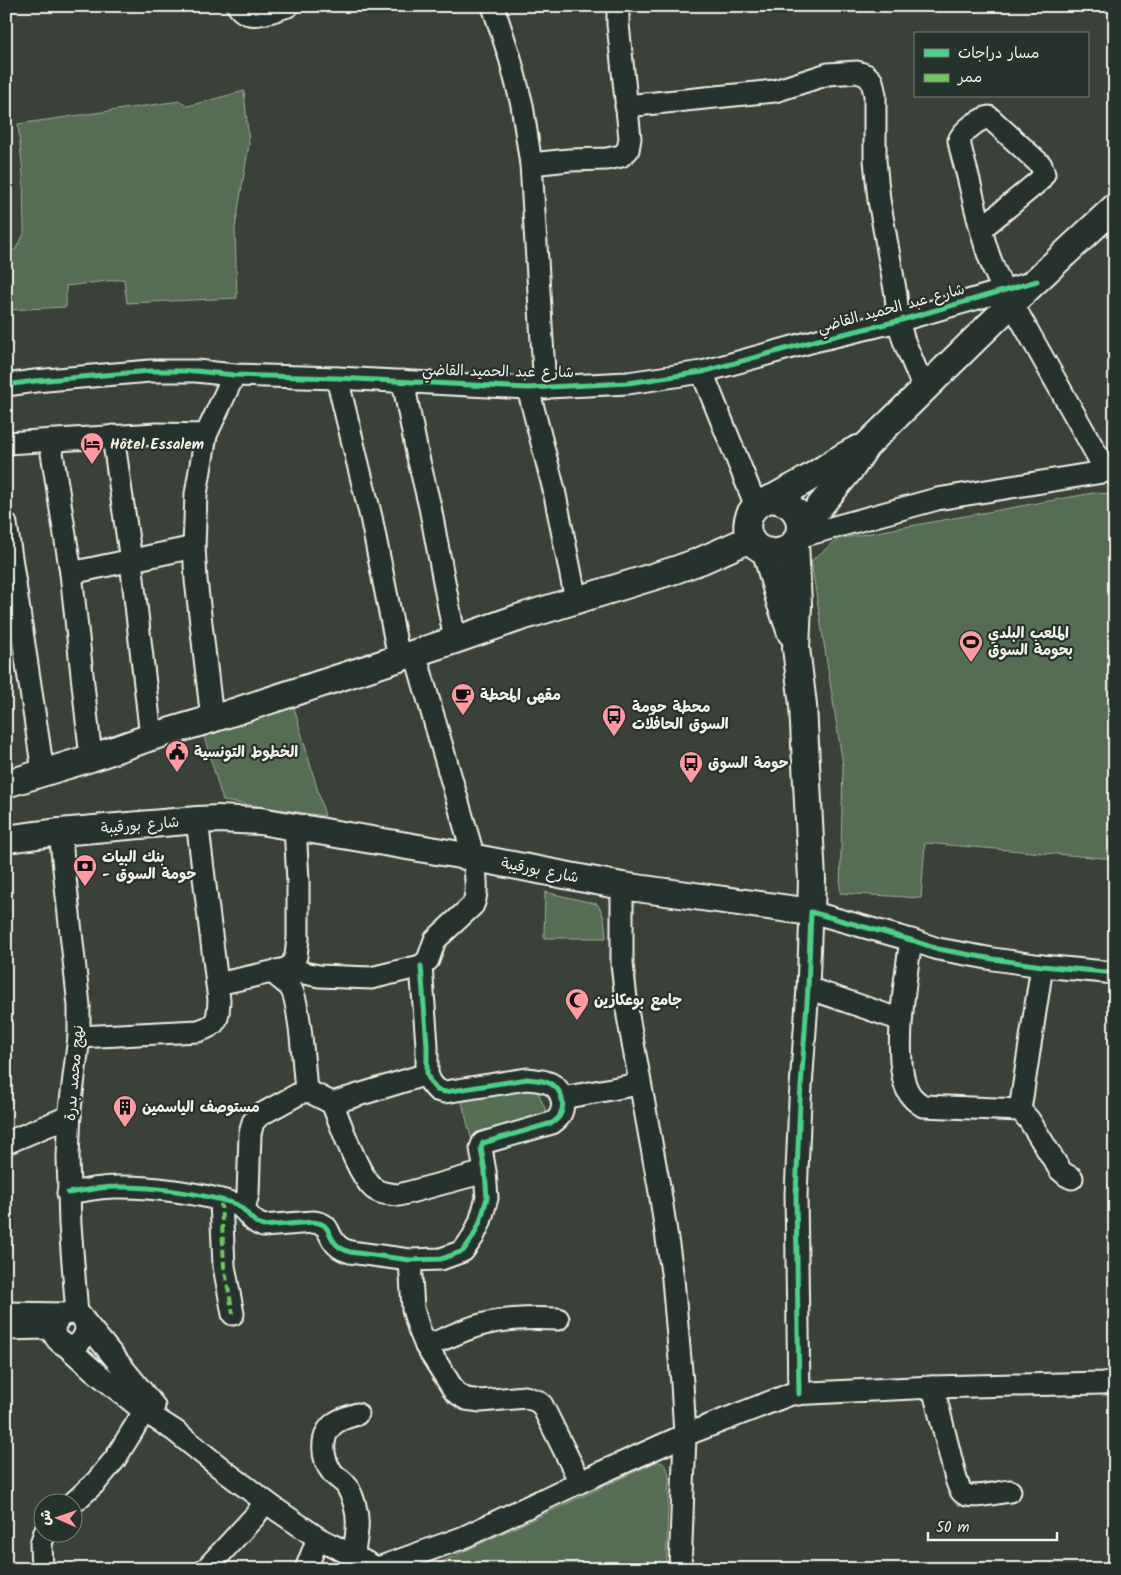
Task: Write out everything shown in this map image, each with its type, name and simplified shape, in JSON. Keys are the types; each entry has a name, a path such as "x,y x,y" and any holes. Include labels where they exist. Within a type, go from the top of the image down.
{"main road":[{"path":"6,784 700,561 758,545 777,552 787,549 853,466 866,446 924,389 1008,297 1037,281 1115,207"},
{"path":"796,648 758,545 746,528 749,516 764,502 804,481 849,453 866,446"},
{"path":"764,502 781,500 790,504 796,511 800,521 798,536 796,648 803,705 812,880 811,912"},
{"name":"شارع بورقيبة","path":"6,839 60,832 197,820 260,821 622,886 811,912"}],"street":[{"path":"238,6 249,15 256,15 288,6"},
{"path":"492,6 510,58 522,105 531,164 536,388 576,600"},
{"path":"531,164 569,160 608,159 621,156 628,150 630,138 618,6"},
{"path":"626,106 767,92 790,87 828,74 857,72 866,75 872,80 875,95 879,200 896,295 898,321 924,389"},
{"path":"798,536 937,499 1110,470 994,271 981,229 960,140 964,133 981,120 989,117 1040,165 1044,174 1039,181 981,229"},
{"name":"شارع عبد الحميد القاضي","path":"6,385 150,371 196,371 234,375 536,388 628,383 702,372 818,340 1008,297"},
{"path":"702,372 764,502"},
{"path":"212,719 199,620 194,547 196,494 206,435 234,375"},
{"path":"217,984 281,970 319,976 371,978 421,966 428,960 435,940 473,905 475,900 474,858 407,656 337,378"},
{"path":"403,381 430,507 455,640"},
{"path":"6,443 157,434 206,435"},
{"path":"113,436 131,561 151,737"},
{"path":"50,440 71,573 91,758"},
{"path":"6,524 43,772"},
{"path":"71,573 194,547"},
{"path":"79,1037 198,1031 215,1024 218,1017 219,1000 197,820"},
{"path":"281,970 296,956 298,938 298,881 295,827"},
{"name":"نهج محمد بدرة","path":"60,832 76,976 79,1037 70,1116 64,1328"},
{"path":"622,886 622,964 628,1016 660,1192 673,1278 682,1383 685,1435 680,1569"},
{"path":"798,1394 796,1187 811,912 938,949 1042,966 1115,973"},
{"path":"911,940 904,986 901,1065 908,1092 915,1101 923,1106 1020,1110 1029,1120 1060,1170 1072,1178"},
{"path":"68,1193 114,1187 180,1191 244,1208 251,1220 263,1226 321,1223 328,1228 334,1241 341,1249 350,1252 410,1260 441,1259 463,1251 476,1229 487,1198 485,1172 480,1148 483,1143 552,1123 560,1116 562,1098 558,1088 540,1080 527,1079 446,1092 437,1090 427,1074 427,1046 421,966"},
{"path":"1020,1110 1042,966"},
{"path":"281,970 295,997 306,1090"},
{"path":"808,988 902,1020"},
{"path":"332,1103 427,1074"},
{"path":"562,1098 639,1084"},
{"path":"306,1090 332,1103 362,1174 374,1189 384,1194 399,1195 485,1172"},
{"path":"244,1208 248,1194 250,1134 253,1122 260,1115 306,1090"},
{"path":"6,1143 70,1116"},
{"path":"221,1201 224,1266 234,1314"},
{"path":"410,1260 413,1309 419,1329 426,1346 455,1392 466,1399 481,1401 525,1397 537,1400 542,1405 580,1482"},
{"path":"12,1309 64,1328 147,1407 226,1473 318,1538 378,1569 462,1538 685,1435 791,1394 933,1387 1102,1384 1115,1382"},
{"path":"426,1346 477,1326 531,1318 558,1319"},
{"path":"6,1330 64,1328"},
{"path":"64,1328 92,1369 147,1407"},
{"path":"933,1387 960,1490 970,1497 1010,1491"},
{"path":"82,1495 111,1465 147,1407"},
{"path":"353,1556 358,1522 356,1508 348,1487 332,1473 326,1462 323,1447 327,1433 334,1424 357,1414"},
{"path":"206,1569 256,1516 265,1502"},
{"path":"306,1569 318,1538"},
{"path":"42,1542 42,1569"}],"green space":[{"path":"244,91 249,144 235,228 237,298 127,303 124,279 66,286 66,307 6,310 6,252 15,250 24,234 23,174 18,124 180,101 188,106"},
{"name":"الملعب البلدي بحومة السوق","path":"1093,493 1115,494 1115,859 925,843 921,898 840,893 843,765 811,561 838,539"},
{"path":"293,704 325,816 223,801 203,733"},
{"path":"545,892 597,904 603,916 606,938 544,938"},
{"path":"536,1087 549,1119 472,1141 460,1095"},
{"path":"656,1462 661,1462 665,1465 669,1474 666,1569 426,1569"}],"marked path":[{"path":"221,1201 224,1266 233,1314"}],"cycle path":[{"path":"6,385 150,371 196,371 234,375 337,378 528,388 628,383 702,372 818,340 898,321 1037,281"},
{"path":"799,1394 796,1195 811,912 938,949 1042,966 1115,973"},
{"path":"68,1193 115,1187 144,1188 205,1196 238,1205 254,1221 263,1226 313,1222 322,1224 336,1245 350,1252 410,1260 441,1259 463,1251 473,1237 480,1222 487,1198 481,1148 483,1143 552,1123 562,1111 562,1097 555,1086 542,1081 527,1079 445,1092 437,1090 427,1074 427,1045 421,966"}],"place":[{"name":"Hôtel Essalem","path":"92,465"},
{"name":"الملعب البلدي بحومة السوق","path":"971,663"},
{"name":"مقهى المحطة","path":"463,716"},
{"name":"محطة حومة السوق الحافلات","path":"614,737"},
{"name":"الخطوط التونسية","path":"177,773"},
{"name":"حومة السوق","path":"691,784"},
{"name":"بنك البيات - حومة السوق","path":"85,887"},
{"name":"جامع بوعكازين","path":"577,1021"},
{"name":"مستوصف الياسمين","path":"125,1128"}]}
